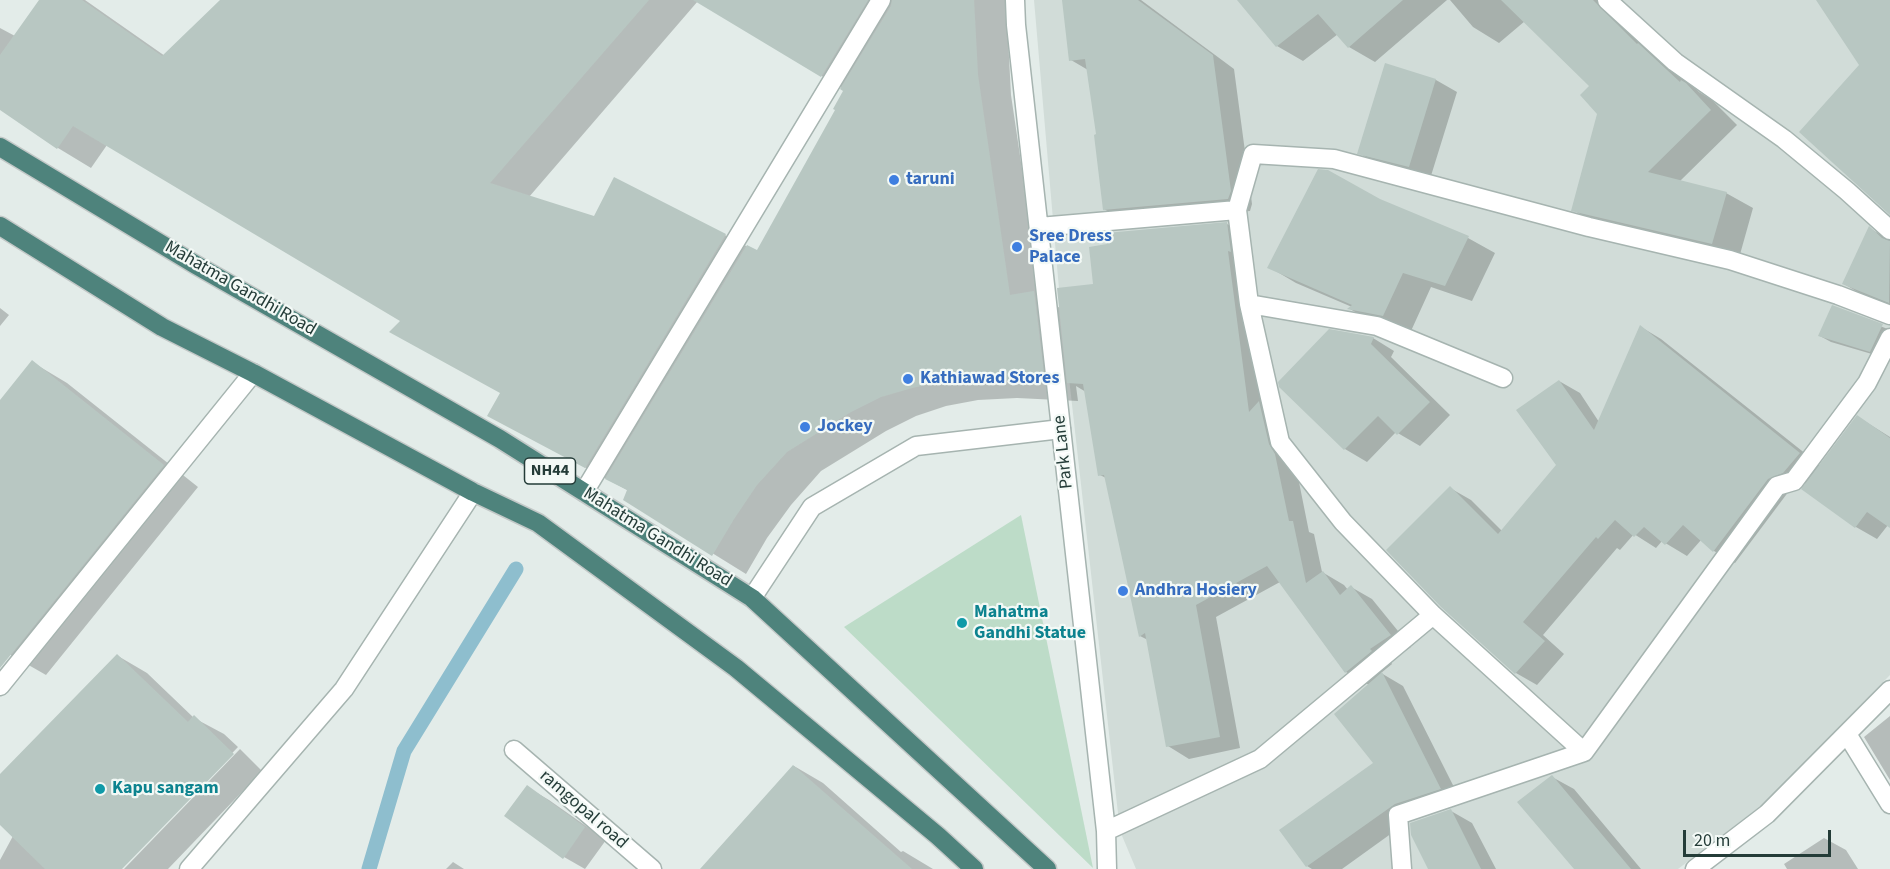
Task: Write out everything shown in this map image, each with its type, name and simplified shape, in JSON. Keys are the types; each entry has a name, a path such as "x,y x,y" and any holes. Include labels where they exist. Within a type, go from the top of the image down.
{"highway":[{"name":"Mahatma Gandhi Road","path":"0,147 196,265 500,439 752,598 1047,869"},
{"path":"0,226 162,327 253,373 473,492 538,523 736,668 938,836 974,869"}],"street":[{"path":"585,492 880,0"},
{"name":"Park Lane","path":"1015,0 1106,831 1107,869"},
{"path":"1607,0 1675,62 1784,139 1890,230"},
{"path":"1584,752 1433,615 1343,522 1280,442 1249,304 1237,210 1252,154 1335,159 1589,227 1730,260 1838,295 1890,315"},
{"path":"1039,226 1237,210"},
{"path":"1249,304 1377,326 1503,378"},
{"path":"1402,869 1398,815 1584,752 1777,486 1794,481 1867,383 1890,338"},
{"path":"0,686 253,373"},
{"path":"752,598 812,507 916,446 1061,429"},
{"path":"189,869 344,689 473,492"},
{"path":"1106,831 1260,759 1433,615"},
{"path":"1695,869 1767,814 1890,690"},
{"path":"1847,734 1890,804"},
{"name":"ramgopal road","path":"514,750 652,869"}],"shaded area":[{"path":"1034,0 1890,0 1890,675 1761,806 1678,869 1136,869 1120,831 1059,289"}],"green space":[{"path":"1021,515 1093,868 844,627"}],"building":[{"path":"39,0 82,0 162,56 220,0 649,0 490,183 594,216 614,177 726,234 585,468 487,416 500,393 389,332 400,321 73,126 57,149 0,110 0,55"},
{"path":"693,0 868,0 821,77"},
{"path":"892,0 974,0 978,75 1010,295 1034,291 1045,382 983,379 943,381 881,397 851,412 787,452 757,485 712,556 623,500 627,490 605,479 747,245 757,250 835,110 833,109 843,91 840,89 891,6"},
{"path":"1062,0 1138,0 1213,55 1231,191 1228,199 1103,210 1094,135 1096,134 1085,59 1069,61"},
{"path":"1237,0 1403,0 1348,48 1318,14 1276,47"},
{"path":"1501,0 1593,0 1637,44 1680,82 1681,80 1686,83 1711,110 1648,172 1727,192 1712,244 1571,211 1597,114 1580,95 1589,86"},
{"path":"1816,0 1890,0 1890,215 1799,132 1859,65"},
{"path":"1385,63 1436,79 1409,167 1357,154"},
{"path":"1318,169 1328,170 1380,199 1469,236 1445,286 1403,273 1383,316 1347,309 1352,305 1267,268"},
{"path":"1227,222 1231,252 1228,251 1249,412 1259,401 1269,444 1275,454 1289,521 1293,521 1306,583 1323,571 1340,595 1351,585 1391,635 1370,649 1372,651 1345,673 1267,566 1196,605 1220,737 1166,747 1145,633 1139,637 1104,475 1098,476 1083,384 1067,383 1057,288 1093,284 1089,247 1107,244 1106,233"},
{"path":"1869,226 1882,238 1890,241 1889,303 1842,284"},
{"path":"1832,305 1883,324 1870,352 1818,336"},
{"path":"1640,325 1800,453 1783,473 1768,479 1713,552 1683,525 1665,545 1644,527 1634,537 1615,520 1598,539 1596,537 1523,622 1545,641 1515,674 1441,607 1386,550 1450,486 1498,534 1556,465 1516,410 1559,380 1594,430"},
{"path":"1329,329 1374,337 1371,344 1430,402 1397,435 1378,416 1344,450 1279,387 1278,382"},
{"path":"32,360 164,465 0,668 0,400"},
{"path":"1857,415 1890,438 1890,528 1867,512 1855,528 1801,489"},
{"name":"Kapu sangam","path":"117,654 188,722 194,715 234,754 122,869 45,869 0,825 0,774"},
{"path":"1382,672 1441,789 1395,804 1306,867 1279,830 1373,763 1334,714"},
{"path":"793,765 912,869 700,869"},
{"path":"1552,775 1631,869 1574,869 1517,802"},
{"path":"527,785 585,827 563,859 504,816"},
{"path":"1451,809 1481,869 1428,869 1411,835 1410,823"}],"waterway":[{"path":"369,869 404,751 516,569"}],"place":[{"name":"taruni","path":"894,180"},
{"name":"Sree Dress Palace","path":"1017,247"},
{"name":"Kathiawad Stores","path":"908,379"},
{"name":"Jockey","path":"805,427"},
{"name":"Andhra Hosiery","path":"1123,591"},
{"name":"Mahatma Gandhi Statue","path":"962,623"},
{"name":"Kapu sangam","path":"100,789"}]}
